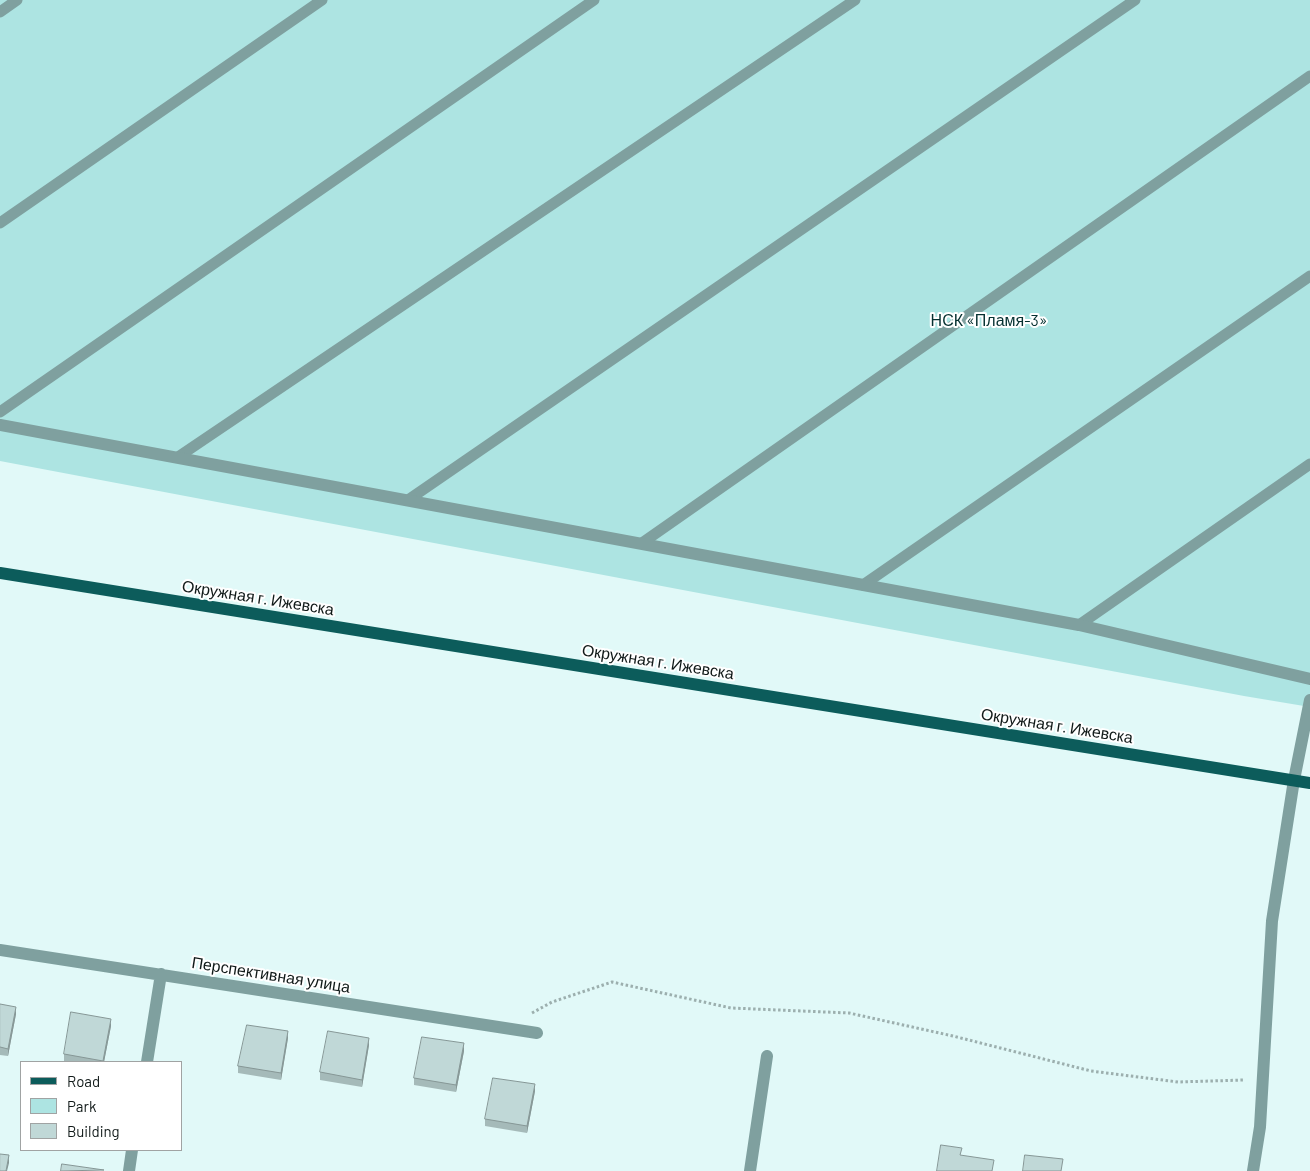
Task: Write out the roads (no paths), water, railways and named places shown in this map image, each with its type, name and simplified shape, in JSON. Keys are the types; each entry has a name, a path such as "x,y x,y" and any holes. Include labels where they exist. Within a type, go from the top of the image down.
{"main road":[{"name":"Окружная г. Ижевска","path":"0,573 1310,783"}],"street":[{"path":"0,425 1079,624 1310,679"},
{"path":"1253,1171 1260,1127 1272,921 1294,780 1310,700"},
{"name":"Перспективная улица","path":"0,950 537,1033"},
{"path":"146,1061 161,974"},
{"path":"750,1171 767,1056"},
{"path":"129,1171 132,1151"}],"lane":[{"path":"0,12 17,0"},
{"path":"0,223 322,0"},
{"path":"0,412 594,0"},
{"path":"178,457 855,0"},
{"path":"408,500 1135,0"},
{"path":"642,544 1310,76"},
{"path":"863,585 1310,276"},
{"path":"1079,624 1310,464"}],"park label":[{"name":"НСК «Пламя-3»","path":"989,321"}]}
